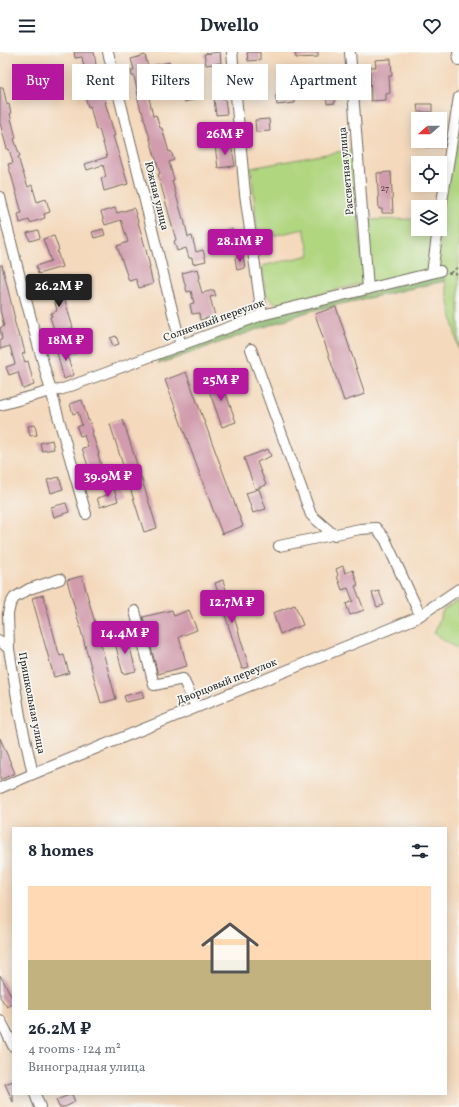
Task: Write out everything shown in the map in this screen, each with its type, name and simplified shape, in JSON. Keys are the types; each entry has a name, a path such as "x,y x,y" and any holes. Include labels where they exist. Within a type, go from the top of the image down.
{"street":[{"name":"Южная улица","path":"108,52 181,346"},
{"path":"232,52 245,194 262,315"},
{"name":"Рассветная улица","path":"350,52 368,289"},
{"path":"458,52 459,60"},
{"path":"442,200 459,97"},
{"path":"0,197 51,391 86,514"},
{"path":"438,236 441,273"},
{"name":"Солнечный переулок","path":"0,405 51,391 60,390 262,315 441,273"},
{"path":"251,350 311,515 334,534"},
{"path":"279,546 360,529 376,528 385,539 420,615"},
{"path":"9,649 8,614 10,605 14,598 29,589 60,579"},
{"name":"Дворцовый переулок","path":"0,788 416,618 459,589"},
{"path":"135,611 154,685 183,679 196,707"},
{"name":"Пришкольная улица","path":"0,641 9,649 20,716 33,774"},
{"path":"0,1020 12,1044"},
{"path":"34,1095 40,1107"}],"path":[{"path":"441,273 459,266"},
{"path":"441,273 457,274 459,277"}],"green space":[{"path":"459,97 459,353 445,281 440,271 368,289 363,220 411,219 411,236 447,236 447,200 442,200 444,192 447,192 447,171"},
{"path":"353,149 364,283 280,304 273,302 266,295 262,266 310,255 304,229 258,239 251,168"},
{"path":"440,271 445,281 310,311 159,364 157,355 262,315"},
{"path":"459,600 459,650 434,634 443,610"}],"building":[{"path":"74,52 94,52 96,64 83,64 82,57 75,58"},
{"path":"220,52 221,63 206,65 204,54"},
{"path":"247,52 260,52 260,60 248,61"},
{"path":"295,52 318,52 318,57 296,58"},
{"path":"145,55 147,64 137,64 137,90 134,76 132,76 131,70 134,70 131,59"},
{"path":"391,59 392,76 389,76 390,93 386,94 386,100 371,101 371,67 376,67 375,60"},
{"path":"0,87 3,87 7,105 9,104 16,138 14,139 20,156 18,157 28,187 32,185 37,202 46,199 50,212 44,214 45,218 30,223 29,220 20,223 18,214 22,213 8,164 13,163 9,149 7,149 0,123"},
{"path":"86,100 106,100 115,136 113,136 128,184 104,191 101,178 106,177 103,165 87,170 85,164 107,157 99,129 96,130 90,106 88,107"},
{"path":"138,100 149,100 153,116 156,115 160,128 162,128 169,152 171,151 174,160 169,162 174,180 172,181 188,237 192,236 196,252 203,250 206,261 193,264 192,258 189,258 186,248 177,251 174,241 176,240 158,174 160,174"},
{"path":"214,100 225,100 227,114 216,115"},
{"path":"276,100 295,100 295,103 277,105"},
{"path":"327,100 335,100 335,103 327,104"},
{"path":"417,104 432,104 432,112 418,112"},
{"path":"269,119 270,131 256,132 255,120"},
{"path":"231,144 235,166 218,168 215,146"},
{"path":"391,172 393,213 382,213 382,209 379,209 377,173"},
{"path":"115,208 117,213 134,208 146,250 153,284 139,288 136,279 129,281 117,246 128,242 121,220 105,225 101,212"},
{"path":"103,229 105,235 94,238 92,232"},
{"path":"232,229 233,236 225,238 223,231"},
{"path":"38,230 40,238 30,241 27,233"},
{"path":"54,236 59,250 57,251 62,267 38,274 36,266 51,261 43,239"},
{"path":"243,256 245,268 237,270 235,258"},
{"path":"0,265 2,265 14,320 19,337 21,337 25,353 22,354 25,362 28,361 34,385 23,389 18,372 9,375 6,367 15,364 10,346 0,349 0,340 2,339 0,328 4,326 0,310"},
{"path":"198,269 200,278 198,279 202,293 214,290 216,296 210,297 215,316 200,320 199,313 192,314 190,304 194,303 191,291 187,292 182,273"},
{"path":"70,277 72,284 61,287 73,328 64,330 66,336 56,340 50,317 52,316 51,313 57,311 55,302 57,301 53,289 43,292 40,285"},
{"path":"336,307 365,394 344,401 315,314"},
{"path":"116,336 119,344 113,346 110,338"},
{"path":"75,346 77,353 67,356 74,375 64,379 57,353"},
{"path":"186,372 243,526 222,534 165,380"},
{"path":"220,377 236,422 222,427 206,382"},
{"path":"82,400 93,432 92,433 99,454 101,466 89,469 82,448 88,447 84,435 80,436 77,427 82,425 78,412 73,414 70,404"},
{"path":"123,420 157,528 144,532 110,424"},
{"path":"35,425 37,435 30,436 28,426"},
{"path":"52,440 54,449 42,451 40,443"},
{"path":"268,449 271,456 257,462 266,485 255,489 244,458"},
{"path":"59,477 63,489 51,493 47,480"},
{"path":"114,489 118,501 100,507 97,498 107,495 106,491"},
{"path":"259,489 266,509 253,513 246,493"},
{"path":"66,503 69,512 54,517 51,507"},
{"path":"343,566 345,573 353,570 358,585 355,586 364,610 350,615 346,604 353,601 348,588 342,590 336,569"},
{"path":"82,576 116,699 101,703 67,580"},
{"path":"223,580 249,667 242,669 215,583"},
{"path":"379,591 384,605 377,607 372,593"},
{"path":"43,595 60,656 64,655 69,673 54,677 32,598"},
{"path":"295,605 303,625 280,634 273,613"},
{"path":"172,610 174,616 189,610 197,630 179,637 187,666 158,674 143,617"},
{"path":"127,636 136,671 123,674 114,639"},
{"path":"142,691 144,698 126,702 124,696"},
{"path":"0,738 15,773 0,780"},
{"path":"0,975 12,997 12,1004 7,1007 0,997"},
{"path":"12,1081 13,1102 5,1084"},
{"path":"72,1095 75,1102 65,1107 59,1107 56,1100"}]}
